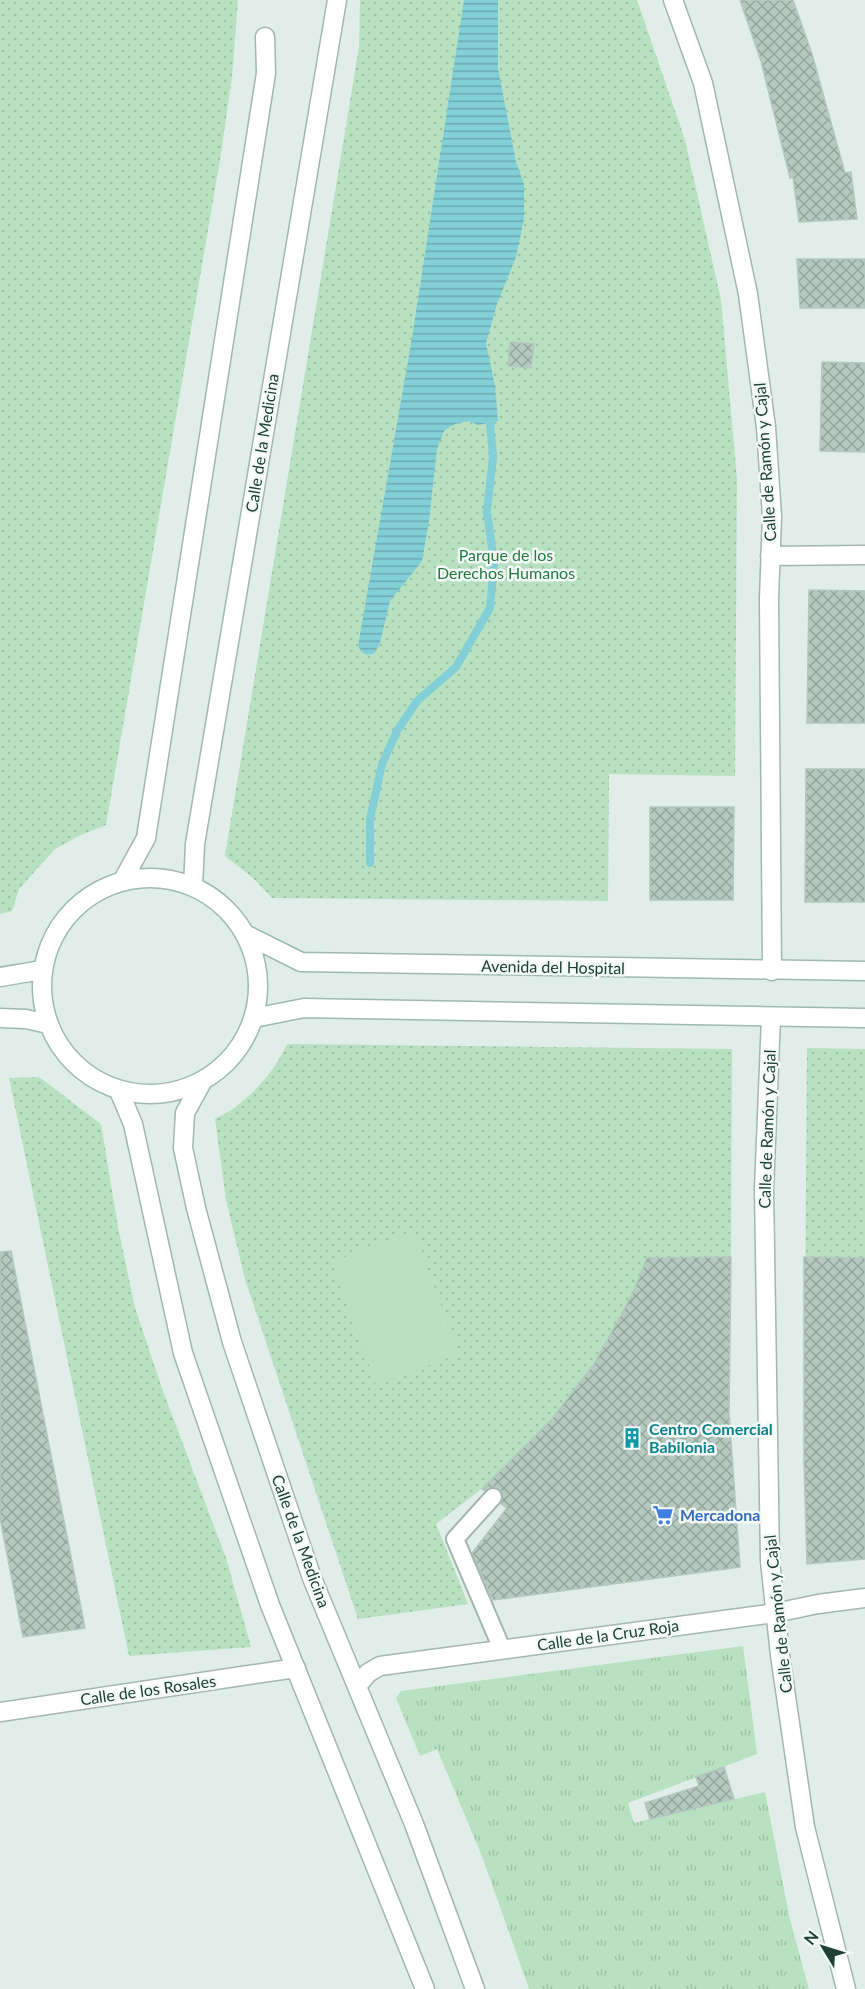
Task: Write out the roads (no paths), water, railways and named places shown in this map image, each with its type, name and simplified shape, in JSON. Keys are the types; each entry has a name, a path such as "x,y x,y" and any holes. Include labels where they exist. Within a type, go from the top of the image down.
{"street":[{"name":"Calle de la Medicina","path":"193,885 195,844 337,0"},
{"name":"Calle de Ramón y Cajal","path":"673,0 703,83 748,294 766,427 772,516 770,556 772,971"},
{"path":"123,880 146,838 266,73 266,37"},
{"path":"770,556 865,555"},
{"path":"140,877 171,879 193,885 220,902 247,935 259,975 254,1018 235,1055 202,1082 161,1095 119,1091 81,1071 54,1038 41,997 42,970 46,955 66,917 99,890 123,880 140,877"},
{"name":"Avenida del Hospital","path":"247,935 301,962 865,971"},
{"path":"0,977 42,970"},
{"path":"254,1018 304,1008 865,1017"},
{"name":"Calle de Ramón y Cajal","path":"771,1017 764,1189 770,1561 775,1613 805,1827 846,1989"},
{"path":"0,1018 26,1019 48,1024"},
{"name":"Calle de la Medicina","path":"202,1082 185,1113 183,1148 196,1208 232,1342 312,1578 414,1824 475,1989"},
{"path":"119,1091 133,1124 183,1353 270,1605 425,1989"},
{"name":"Calle de la Cruz Roja","path":"357,1686 368,1673 380,1666 775,1613 865,1598"},
{"name":"Calle de los Rosales","path":"0,1712 296,1668"}],"lane":[{"path":"493,1497 455,1539 502,1649"}],"water":[{"path":"464,0 498,0 498,68 516,162 524,184 524,219 516,257 497,304 486,343 495,386 498,421 478,425 469,421 455,424 444,431 437,449 422,561 390,601 379,646 373,654 368,655 358,646 412,338"}],"waterway":[{"path":"370,863 370,819 382,764 397,731 417,701 456,667 490,608 494,562 487,512 493,457 490,423"}],"place":[{"name":"Centro Comercial Babilonia","path":"632,1438"},
{"name":"Mercadona","path":"663,1515"}],"park label":[{"name":"Parque de los Derechos Humanos","path":"506,564"}]}
